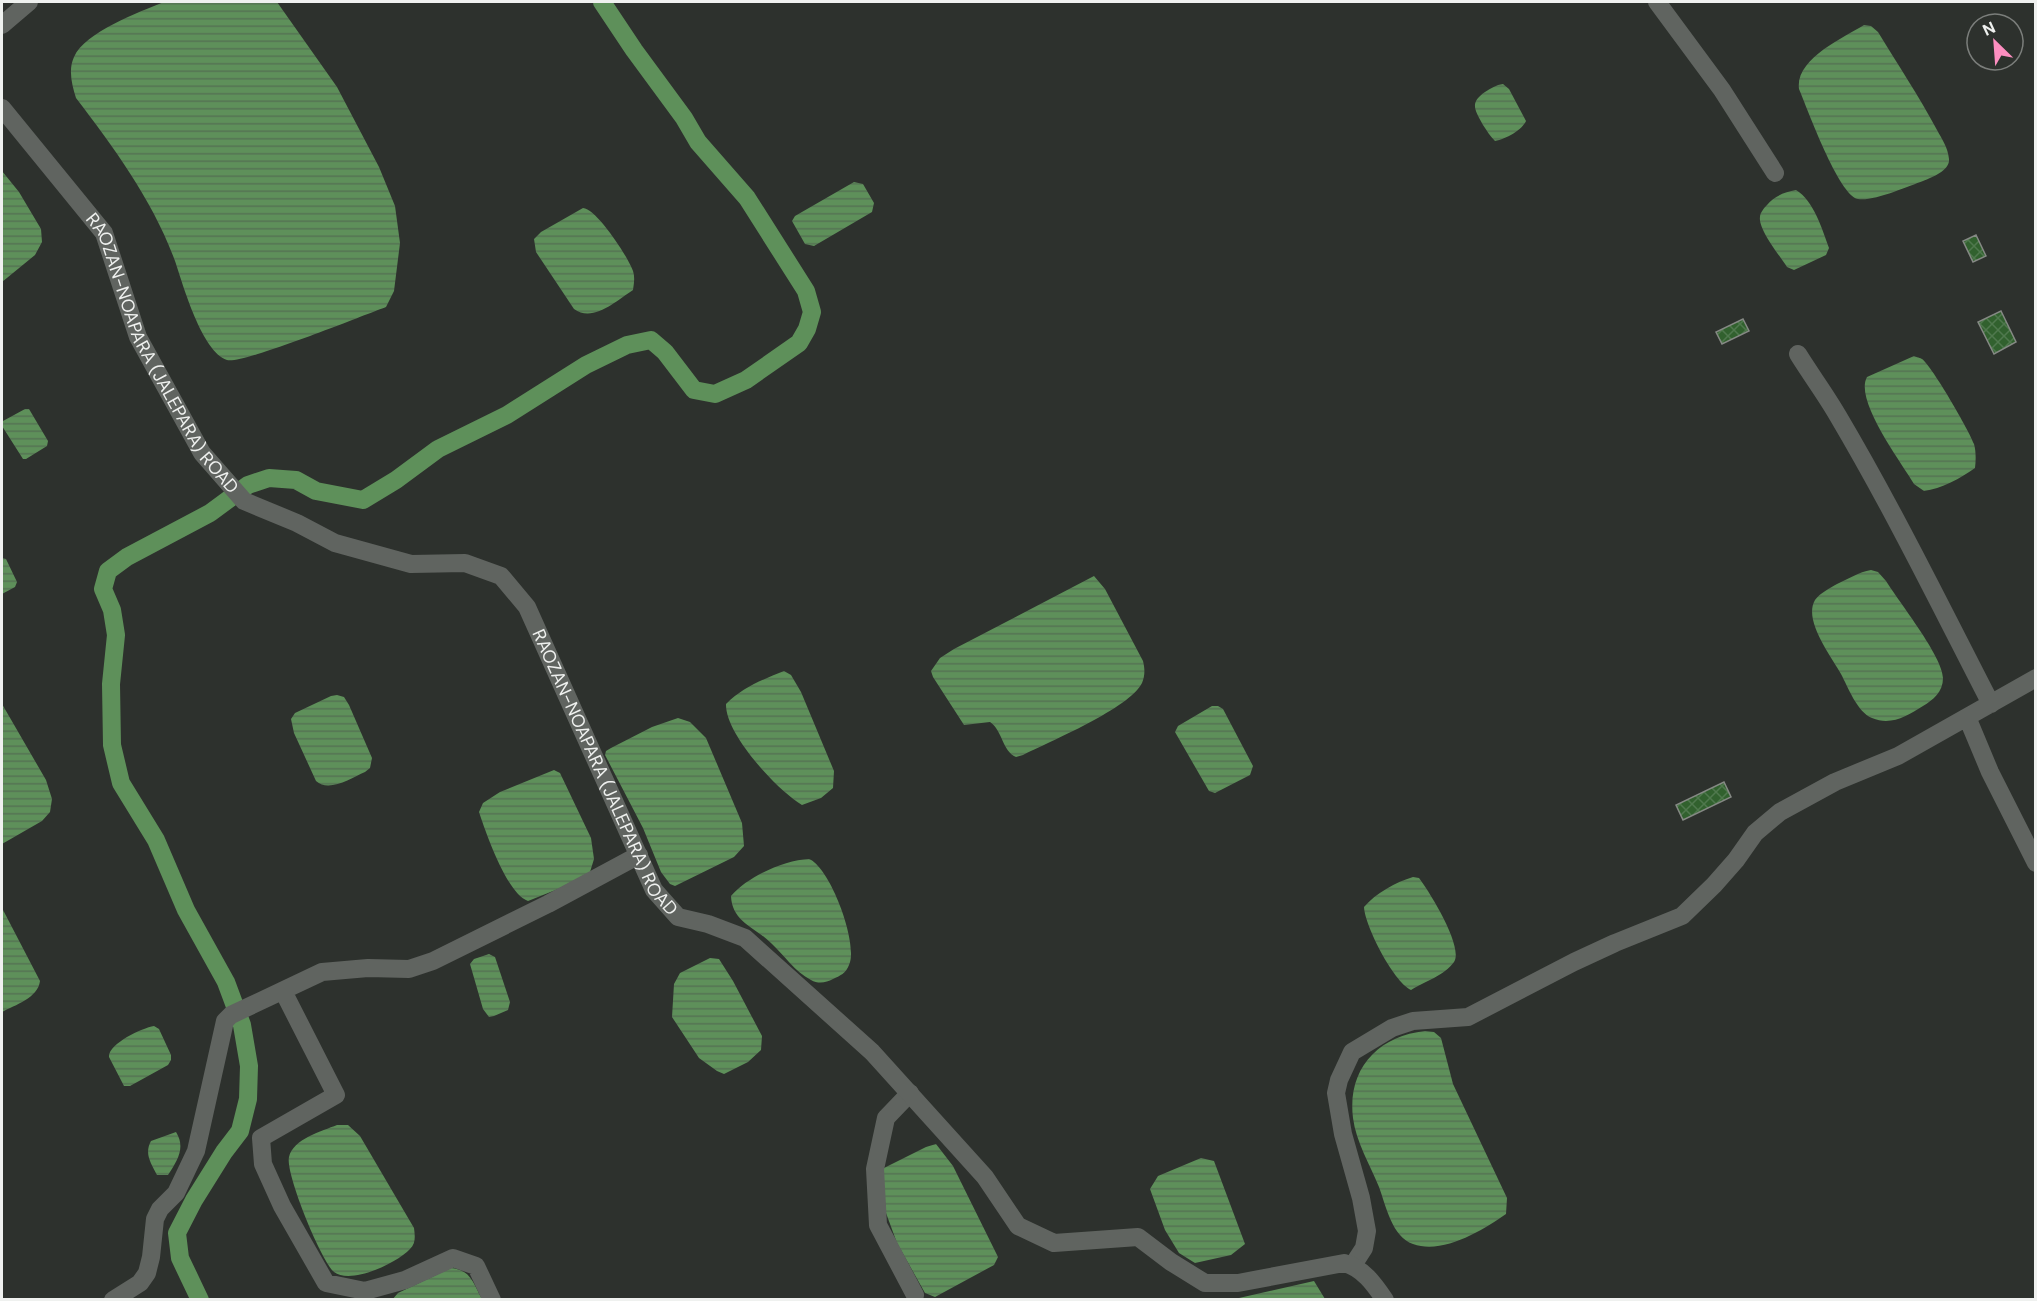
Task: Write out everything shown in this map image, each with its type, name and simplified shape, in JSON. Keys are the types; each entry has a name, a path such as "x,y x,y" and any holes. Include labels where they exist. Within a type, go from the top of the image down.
{"street":[{"path":"2,25 29,2"},
{"path":"1657,2 1722,90 1775,173"},
{"name":"RAOZAN-NOAPARA (JALEPARA) ROAD","path":"2,108 104,233 138,338 202,453 244,501 346,546 411,564 465,563 501,576 528,607 654,890 678,917 708,924 746,938 872,1052 985,1177 1018,1226 1054,1243 1138,1237 1171,1262 1205,1283 1238,1283 1330,1264 1353,1265"},
{"path":"1798,354 1815,383 1837,413 1930,586 1990,704"},
{"path":"1385,1299 1369,1279 1353,1265 1364,1248 1366,1231 1361,1198 1343,1134 1336,1093 1339,1080 1352,1052 1392,1028 1413,1021 1468,1017 1574,962 1682,916 1698,903 1722,877 1755,833 1780,812 1835,782 1898,756 2036,678"},
{"path":"1967,717 1990,772 2036,863"},
{"path":"113,1299 140,1283 147,1273 151,1257 154,1219 160,1209 176,1193 196,1151 225,1021 231,1015 322,972 368,968 409,969 434,961 639,855"},
{"path":"283,991 336,1095 261,1138 263,1164 282,1206 326,1282 365,1291 405,1280 453,1258 476,1266 492,1299"},
{"path":"910,1094 886,1118 874,1169 878,1225 915,1295"}],"shaded area":[{"path":"164,2 277,2 337,87 379,167 395,206 400,243 394,291 386,307 278,348 237,359 227,360 209,345 188,301 175,261 156,217 119,156 76,98 71,78 74,57 89,39 114,24"},
{"path":"1864,25 1871,26 1878,32 1916,93 1944,144 1949,163 1944,170 1931,177 1890,193 1858,199 1850,194 1833,168 1799,89 1800,78 1812,59 1833,43"},
{"path":"1503,84 1509,89 1526,121 1513,134 1495,141 1480,120 1475,103 1485,92"},
{"path":"2,171 19,192 41,229 42,242 35,255 2,282"},
{"path":"854,182 863,184 874,203 872,212 814,246 805,244 792,221 795,216"},
{"path":"1796,190 1813,208 1829,248 1826,255 1794,270 1787,267 1770,242 1762,228 1760,217 1763,209 1773,199"},
{"path":"583,208 596,216 619,245 630,264 634,278 633,290 612,305 589,313 581,313 574,309 536,252 534,239 541,232"},
{"path":"1914,356 1927,364 1942,386 1971,437 1975,453 1975,468 1951,482 1924,491 1914,484 1890,447 1873,415 1865,387 1867,377"},
{"path":"29,409 48,441 47,446 23,459 2,426 3,421"},
{"path":"2,558 6,559 17,582 15,587 2,594"},
{"path":"1871,570 1878,572 1886,581 1919,630 1936,657 1943,678 1937,695 1930,701 1899,719 1886,721 1872,718 1857,705 1820,638 1815,627 1812,608 1815,600 1831,587"},
{"path":"1094,576 1105,589 1143,661 1144,678 1135,693 1088,724 1016,757 1008,750 998,730 990,722 964,725 933,677 931,671 940,658"},
{"path":"784,671 791,675 801,692 834,771 833,788 821,798 802,805 779,787 754,760 734,730 726,704 746,688"},
{"path":"337,695 344,697 349,705 372,758 370,768 365,772 327,786 316,781 294,733 291,719 295,713"},
{"path":"2,704 46,780 52,799 50,812 42,821 2,844"},
{"path":"1212,706 1223,709 1253,766 1250,775 1215,793 1209,791 1175,732 1178,726"},
{"path":"678,718 690,722 706,738 742,823 744,846 734,857 675,886 670,884 661,872 643,828 605,755 606,751 611,748 652,727"},
{"path":"554,770 560,773 591,838 594,859 590,872 558,889 528,901 512,887 505,875 479,812 483,803 500,792"},
{"path":"809,859 826,876 834,891 850,941 851,955 846,970 838,977 822,982 805,977 765,937 745,923 735,912 731,896 756,876 778,866"},
{"path":"1413,877 1419,878 1437,906 1450,932 1456,955 1454,962 1445,971 1411,990 1388,965 1369,927 1364,907 1387,889"},
{"path":"2,908 40,981 31,996 2,1012"},
{"path":"489,954 495,957 510,1002 508,1010 489,1017 483,1009 470,964 474,959"},
{"path":"710,958 719,959 762,1036 761,1050 748,1062 724,1074 699,1058 672,1017 674,984 680,973"},
{"path":"154,1026 159,1029 171,1055 171,1060 168,1065 130,1086 124,1086 109,1057 110,1052 127,1037"},
{"path":"1425,1031 1434,1032 1441,1038 1453,1084 1507,1198 1506,1214 1486,1227 1450,1244 1425,1247 1413,1244 1400,1235 1387,1212 1379,1187 1360,1145 1353,1118 1352,1100 1355,1084 1369,1058 1393,1040"},
{"path":"337,1125 348,1125 360,1136 414,1228 415,1234 412,1247 404,1255 374,1271 351,1276 334,1272 328,1265 305,1216 289,1166 289,1157 296,1145 309,1136"},
{"path":"176,1132 180,1144 177,1159 168,1175 157,1175 148,1154 151,1141"},
{"path":"936,1144 953,1166 998,1257 994,1265 935,1297 925,1293 897,1243 886,1213 882,1169"},
{"path":"1201,1158 1214,1161 1245,1244 1231,1255 1195,1263 1179,1253 1165,1230 1150,1189 1158,1176"},
{"path":"451,1268 467,1274 482,1299 392,1300 398,1293"},
{"path":"1314,1281 1325,1299 1238,1299 1239,1298"}],"building":[{"path":"1976,235 1986,256 1973,262 1963,241"},
{"path":"2001,311 2016,342 1994,354 1978,322"},
{"path":"1743,319 1749,331 1722,344 1716,332"},
{"path":"1724,782 1731,797 1683,820 1676,805"}],"waterway":[{"path":"200,1300 180,1258 177,1233 194,1200 240,1131 248,1099 249,1066 242,1025 226,982 186,910 156,840 121,783 112,745 111,684 116,635 112,610 103,589 108,571 127,557 210,513 248,485 269,478 296,480 316,491 363,500 396,480 438,449 507,415 586,365 627,345 651,340 665,352 694,390 715,394 746,380 799,343 807,329 812,312 806,291 747,198 698,142 684,118 602,2"}]}
